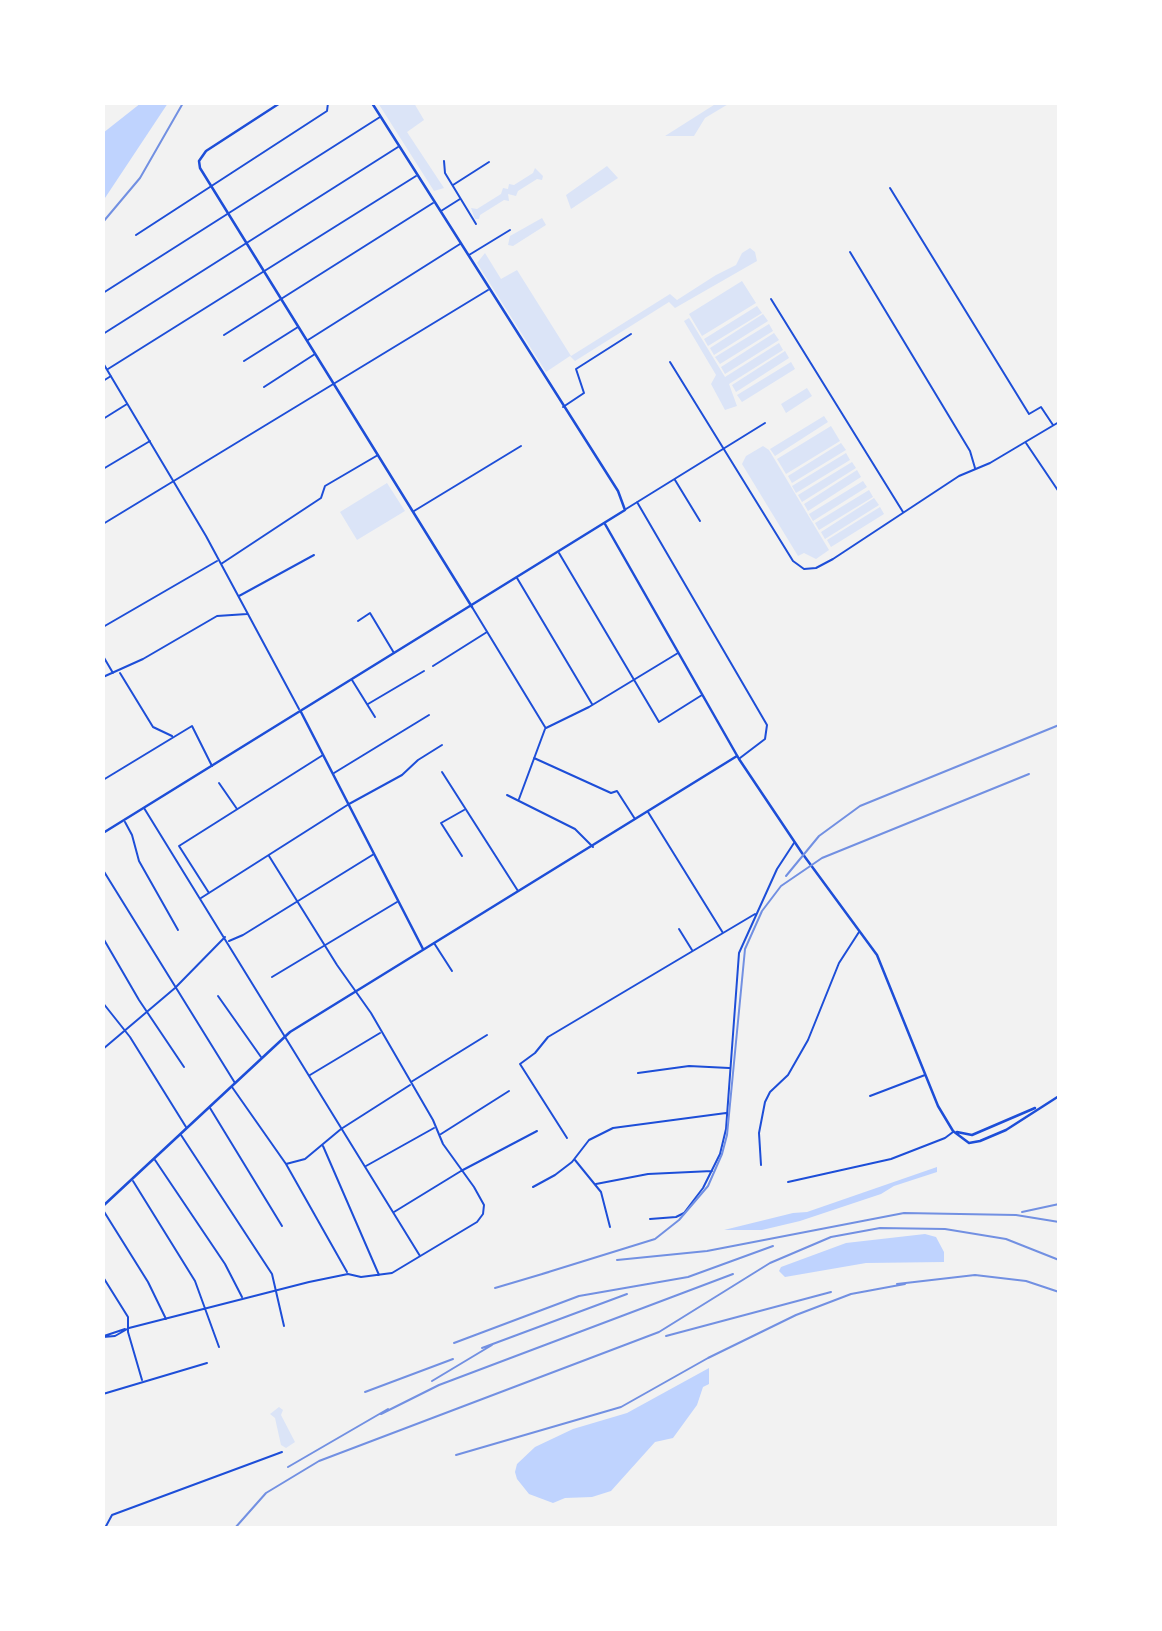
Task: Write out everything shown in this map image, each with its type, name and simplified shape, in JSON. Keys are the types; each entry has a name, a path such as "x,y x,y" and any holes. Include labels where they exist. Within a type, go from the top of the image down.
{"main road":[{"path":"280,103 201,155 200,168 472,607"},
{"path":"103,833 625,510 618,491 372,103"},
{"path":"604,524 739,757 795,842 883,966 943,1118 953,1131 965,1141 973,1143 1006,1130 1045,1103"},
{"path":"301,712 424,950"},
{"path":"103,1208 285,1036 355,990 739,757"},
{"path":"953,1131 972,1135 1059,1096"}],"street":[{"path":"135,236 330,108 328,103"},
{"path":"103,293 381,117"},
{"path":"103,334 399,146"},
{"path":"444,161 444,173 476,224"},
{"path":"452,185 489,162"},
{"path":"108,369 417,175"},
{"path":"890,188 1029,414 1041,407 1053,426"},
{"path":"440,212 460,199"},
{"path":"224,335 434,202"},
{"path":"468,256 510,230"},
{"path":"307,340 460,244"},
{"path":"850,252 967,445 975,469"},
{"path":"103,524 489,289"},
{"path":"771,299 903,513"},
{"path":"244,361 299,327"},
{"path":"563,407 584,393 576,369 631,334"},
{"path":"264,387 316,354"},
{"path":"670,362 793,561 804,569 816,568 833,559 975,469 1059,422"},
{"path":"103,363 174,482 301,712"},
{"path":"103,380 111,375"},
{"path":"103,419 128,404"},
{"path":"625,510 765,423"},
{"path":"103,469 150,441"},
{"path":"1025,442 1059,492"},
{"path":"414,511 521,446"},
{"path":"221,565 321,498 326,486 379,455"},
{"path":"674,479 700,521"},
{"path":"637,502 767,725 768,731 755,748 739,757"},
{"path":"559,553 659,722 702,695"},
{"path":"238,597 314,555"},
{"path":"103,627 218,560"},
{"path":"517,578 592,705"},
{"path":"472,607 546,727"},
{"path":"358,621 370,613 395,654"},
{"path":"103,677 119,672 217,616 247,614"},
{"path":"433,666 487,632"},
{"path":"518,800 546,727 592,705 678,653"},
{"path":"103,656 113,673"},
{"path":"368,704 424,671"},
{"path":"119,672 153,727 175,737"},
{"path":"352,680 375,717"},
{"path":"333,774 429,715"},
{"path":"103,780 192,726 212,766"},
{"path":"200,898 349,804 402,775 418,760 442,745"},
{"path":"209,893 179,846 324,755"},
{"path":"534,758 611,793 617,791 635,820"},
{"path":"442,772 518,891"},
{"path":"219,783 238,810"},
{"path":"507,795 575,829 593,847"},
{"path":"144,808 421,1256"},
{"path":"462,856 441,824 465,809"},
{"path":"648,812 723,934"},
{"path":"124,821 132,835 139,861 178,930"},
{"path":"650,1219 680,1215 699,1194 720,1154 727,1112 737,961 756,913 785,855 795,842"},
{"path":"103,1049 175,988 226,939 243,935 374,854"},
{"path":"103,1337 115,1336 127,1328 277,1290 348,1274 356,1277 379,1276 400,1270 477,1222 483,1214 484,1205 461,1171 355,990 269,856"},
{"path":"103,870 235,1083"},
{"path":"272,977 399,901"},
{"path":"567,1139 520,1063 535,1053 548,1037 756,913"},
{"path":"679,929 692,951"},
{"path":"761,1165 759,1133 765,1102 770,1092 788,1075 808,1040 839,963 860,931"},
{"path":"103,938 184,1067"},
{"path":"434,943 452,971"},
{"path":"218,996 261,1058"},
{"path":"103,1003 125,1031 186,1128"},
{"path":"309,1075 380,1033"},
{"path":"286,1164 305,1158 341,1129 487,1035"},
{"path":"638,1073 689,1066 730,1068"},
{"path":"870,1096 926,1074"},
{"path":"232,1086 286,1164 348,1274"},
{"path":"440,1135 509,1091"},
{"path":"209,1107 282,1226"},
{"path":"533,1187 574,1160 589,1140 613,1128 727,1112"},
{"path":"365,1166 436,1127"},
{"path":"393,1212 461,1171 537,1131"},
{"path":"788,1182 891,1159 945,1138 953,1131"},
{"path":"180,1134 272,1274 284,1326"},
{"path":"323,1146 379,1276"},
{"path":"154,1158 225,1264 242,1298"},
{"path":"574,1160 588,1179 596,1184 610,1227"},
{"path":"596,1184 648,1174 713,1171"},
{"path":"132,1179 195,1281 219,1347"},
{"path":"103,1208 148,1282 166,1320"},
{"path":"103,1277 128,1317 127,1328 142,1380"},
{"path":"103,1394 142,1380 208,1363"},
{"path":"105,1528 111,1515 282,1452"}],"shaded area":[{"path":"378,103 414,103 424,120 407,132 444,188 434,191"},
{"path":"717,103 730,103 705,118 694,136 665,136"},
{"path":"607,166 618,178 571,209 566,195"},
{"path":"535,168 543,176 542,180 537,179 518,191 516,196 508,194 509,201 504,200 480,215 479,219 475,219 471,208 477,209 501,194 503,188 508,189 509,184 514,185 533,173"},
{"path":"542,218 546,225 513,246 508,245 510,236"},
{"path":"750,248 755,252 757,261 675,308 669,302 575,361 570,356 546,372 477,263 485,253 501,279 517,270 571,356 670,294 677,300 736,265 742,253"},
{"path":"742,281 756,303 702,336 689,314"},
{"path":"757,306 762,313 708,346 704,339"},
{"path":"763,314 768,321 714,355 710,348"},
{"path":"689,318 725,377 779,343 783,350 729,384 737,406 725,410 711,384 716,375 684,321"},
{"path":"769,324 773,331 720,364 715,357"},
{"path":"774,333 779,340 725,374 721,367"},
{"path":"785,351 789,358 736,392 732,385"},
{"path":"791,362 795,369 742,402 737,395"},
{"path":"807,388 812,396 786,413 781,404"},
{"path":"824,416 828,422 775,456 770,449"},
{"path":"831,426 840,441 786,474 777,459"},
{"path":"841,443 846,450 792,483 788,476"},
{"path":"763,446 769,450 829,550 816,559 804,553 798,556 742,464 746,456"},
{"path":"846,453 850,460 796,493 792,486"},
{"path":"852,462 856,468 802,502 798,495"},
{"path":"857,470 861,477 808,511 804,504"},
{"path":"863,481 867,487 813,521 809,514"},
{"path":"387,483 405,511 357,540 340,512"},
{"path":"869,490 873,497 819,530 815,523"},
{"path":"874,498 879,505 825,539 821,532"},
{"path":"880,507 884,514 831,547 827,540"},
{"path":"279,1407 283,1410 281,1415 295,1442 286,1448 281,1445 275,1418 270,1414"}],"water":[{"path":"141,103 168,103 103,201 103,133"},
{"path":"937,1167 937,1172 800,1221 762,1230 724,1230 807,1212"},
{"path":"925,1234 936,1237 944,1252 944,1262 866,1263 785,1277 779,1271 781,1267 846,1243"},
{"path":"709,1368 709,1384 703,1387 697,1405 673,1438 655,1442 611,1491 592,1497 565,1498 553,1503 529,1494 517,1479 517,1464 535,1447 573,1429 627,1413"}],"railway":[{"path":"103,222 140,178 183,103"},
{"path":"786,876 819,836 860,806 1059,725"},
{"path":"542,1274 655,1239 679,1220 708,1186 727,1135 745,949 762,911 781,886 822,858 1029,774"},
{"path":"1022,1212 1059,1204"},
{"path":"617,1260 707,1251 904,1213 1016,1215 1059,1222"},
{"path":"235,1528 266,1493 319,1461 659,1332 770,1263 831,1237 880,1228 945,1229 1006,1239 1059,1260"},
{"path":"454,1343 579,1296 688,1277 773,1246"},
{"path":"495,1288 549,1272"},
{"path":"381,1414 439,1385 733,1274"},
{"path":"897,1284 975,1275 1026,1281 1059,1292"},
{"path":"456,1455 621,1407 708,1358 796,1315 851,1294 905,1284"},
{"path":"666,1336 831,1292"},
{"path":"482,1348 627,1294"},
{"path":"432,1381 492,1345"},
{"path":"365,1392 453,1359"},
{"path":"288,1467 388,1409"}]}
